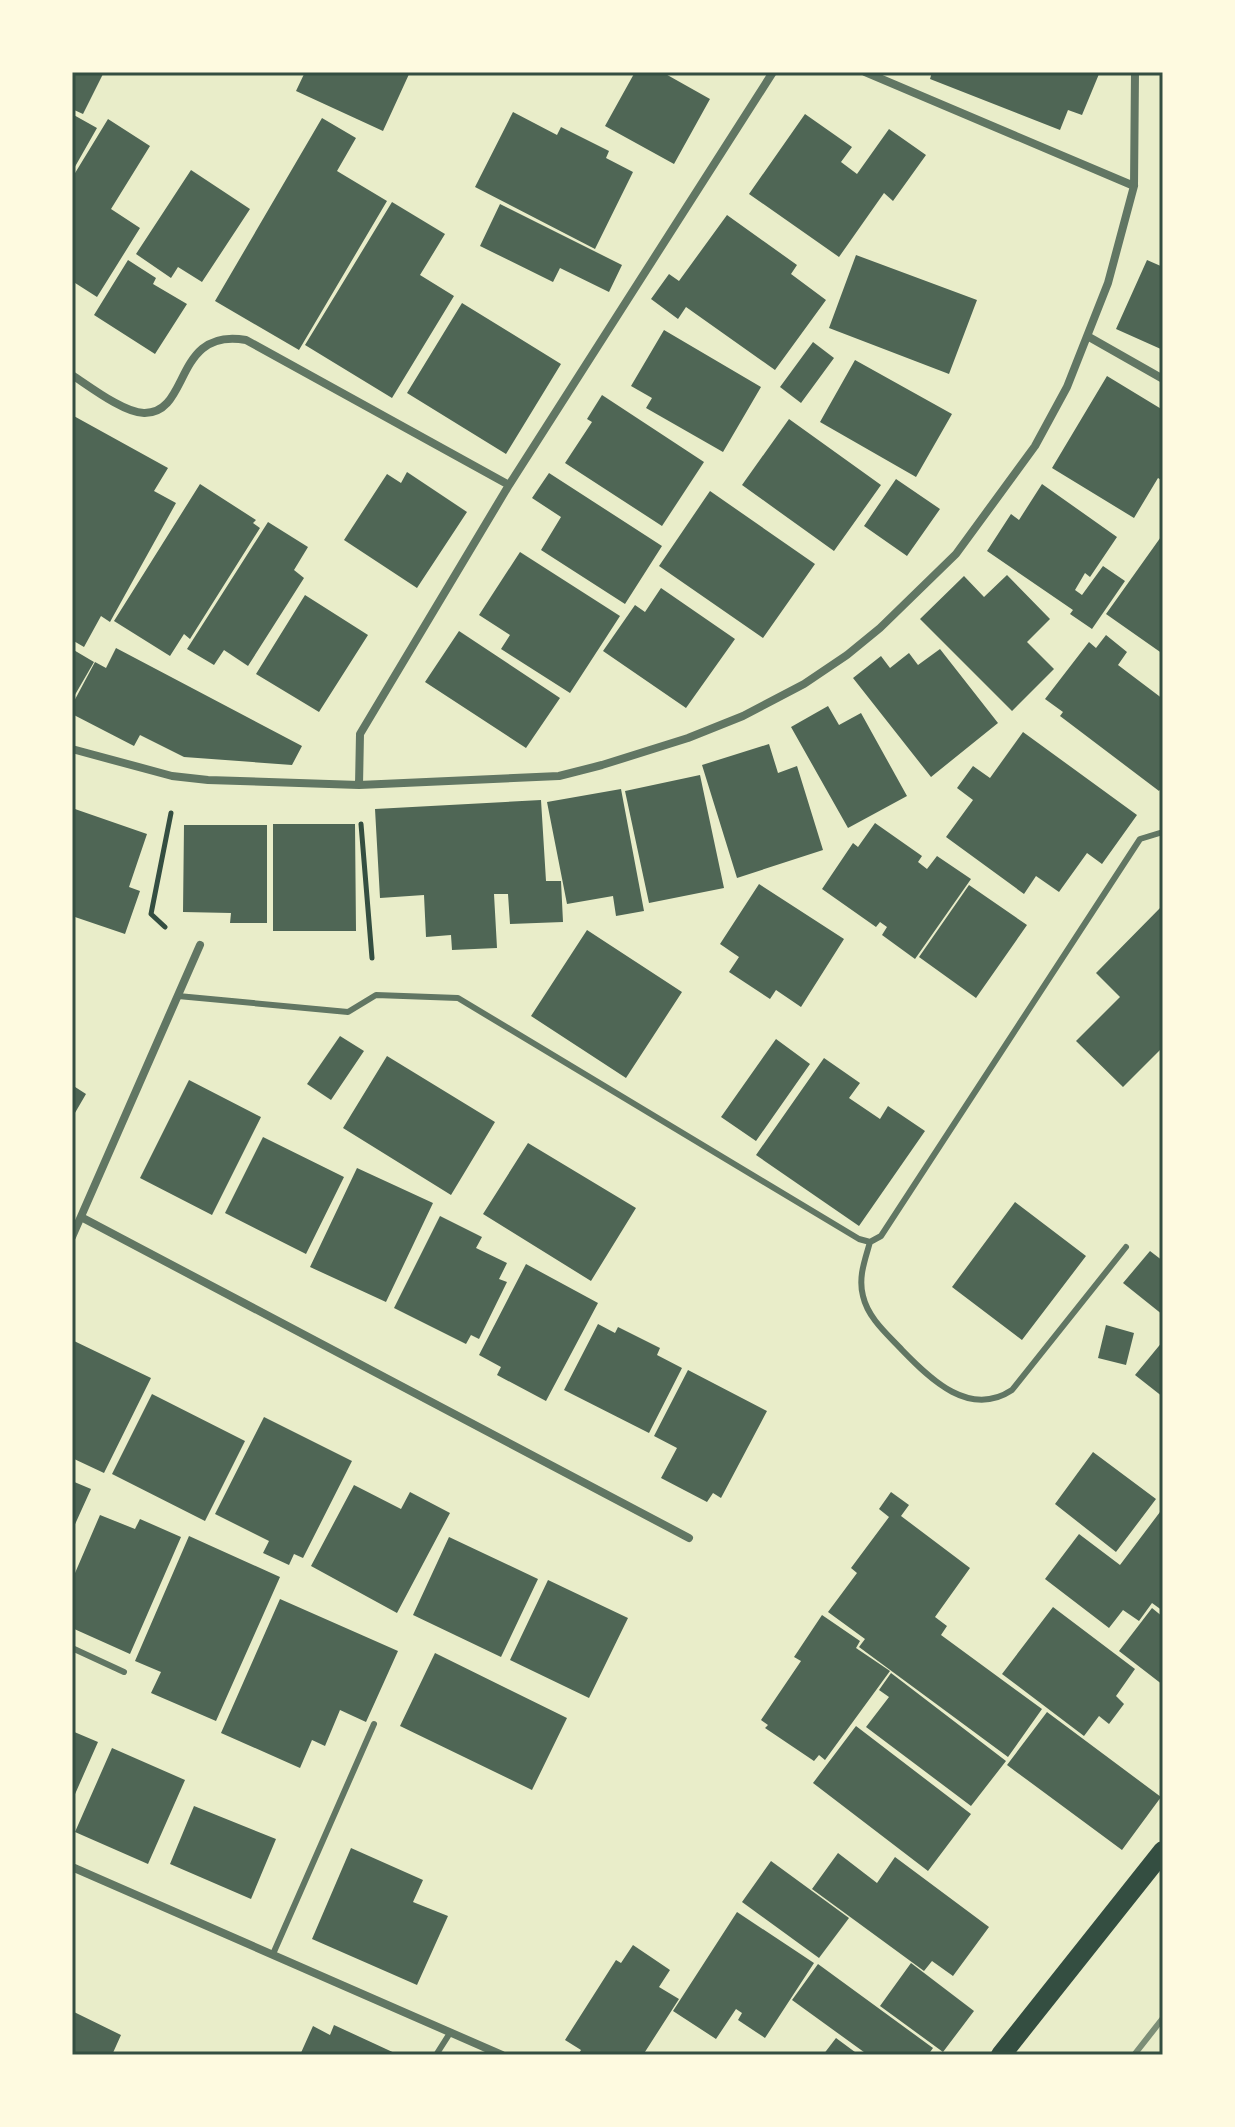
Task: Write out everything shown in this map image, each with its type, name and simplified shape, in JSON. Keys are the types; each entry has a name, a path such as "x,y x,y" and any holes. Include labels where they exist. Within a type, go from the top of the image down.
{"main road":[{"path":"1001,2055 1163,1851"}],"street":[{"path":"359,785 360,734 509,485 773,72"},
{"path":"865,72 1134,186"},
{"path":"72,749 172,776 359,785 559,776 688,738 743,716 804,684 880,628 956,554 1035,446 1067,387 1108,283 1134,186 1135,72"},
{"path":"72,375 123,406 142,413 157,410 170,399 196,355 210,341 228,337 246,340 509,485"},
{"path":"1089,337 1163,379"},
{"path":"72,1237 200,945"},
{"path":"81,1217 689,1538"},
{"path":"72,1867 502,2055"}],"lane":[{"path":"178,996 348,1012 376,995 458,998 859,1239 870,1242 881,1236 1140,839 1163,832"},
{"path":"870,1242 860,1281 871,1316 927,1375 943,1387 955,1395 988,1400 1002,1397 1012,1390 1126,1247"},
{"path":"72,1648 124,1672"},
{"path":"273,1954 374,1724"},
{"path":"436,2055 450,2033"}],"path":[{"path":"172,776 174,799 151,914 181,940 200,945"},
{"path":"359,785 376,995"}],"building":[{"path":"72,72 104,72 83,114 72,109"},
{"path":"305,72 410,72 383,131 296,91"},
{"path":"635,72 662,72 710,99 674,164 605,126"},
{"path":"932,72 1099,74 1082,115 1068,110 1060,130 930,79"},
{"path":"513,112 557,135 561,127 609,151 606,158 633,172 595,249 475,187"},
{"path":"72,114 97,128 72,172"},
{"path":"805,114 852,147 841,162 857,174 889,129 926,155 893,201 884,193 839,257 749,194"},
{"path":"322,118 356,138 337,171 387,201 299,350 215,301"},
{"path":"108,119 150,146 111,209 140,228 97,297 72,281 72,178"},
{"path":"191,170 250,209 202,282 178,267 171,278 136,254"},
{"path":"392,202 445,234 420,275 454,296 392,398 305,345"},
{"path":"500,204 622,265 609,292 560,268 553,282 480,246"},
{"path":"727,215 797,265 791,274 826,300 775,370 686,307 678,319 651,299 669,274 679,281"},
{"path":"856,255 977,300 949,374 829,328"},
{"path":"128,260 156,278 153,284 187,304 155,354 94,315"},
{"path":"1147,260 1163,267 1163,350 1116,329"},
{"path":"462,303 561,364 506,454 407,393"},
{"path":"664,330 761,387 723,452 646,408 652,398 631,386"},
{"path":"813,342 834,358 801,403 780,387"},
{"path":"855,360 952,414 916,477 820,422"},
{"path":"1107,376 1163,410 1163,481 1158,478 1134,518 1052,468"},
{"path":"602,395 704,462 662,526 565,463 592,422 587,419"},
{"path":"72,415 168,468 154,491 176,503 110,622 101,616 84,647 72,640"},
{"path":"789,419 881,485 834,551 742,485"},
{"path":"407,472 467,512 417,588 344,540 387,474 401,483"},
{"path":"549,473 662,546 625,604 541,550 561,517 532,498"},
{"path":"896,479 940,509 907,556 864,526"},
{"path":"200,484 256,520 253,523 260,528 190,639 184,634 170,656 114,621"},
{"path":"1042,484 1117,537 1090,577 1085,573 1075,590 1082,595 1103,566 1125,581 1092,629 1070,614 1073,610 987,551 1011,514 1019,520"},
{"path":"710,491 815,564 763,638 659,566"},
{"path":"268,522 308,547 294,570 304,578 248,666 224,650 214,665 187,649"},
{"path":"1163,534 1163,654 1106,614"},
{"path":"520,552 620,616 570,693 501,649 510,635 479,615"},
{"path":"1007,575 1050,619 1027,642 1054,669 1012,711 920,619 964,576 984,597"},
{"path":"661,588 735,639 686,708 603,651 635,605 645,612"},
{"path":"305,595 368,635 319,712 256,674"},
{"path":"459,631 560,698 526,748 425,682"},
{"path":"1106,635 1127,652 1118,665 1163,699 1163,727 1160,732 1163,734 1163,786 1159,791 1060,716 1063,712 1045,699 1089,642 1096,648"},
{"path":"116,648 302,746 292,765 184,757 140,735 134,746 72,714 72,705 95,662 106,668"},
{"path":"72,649 94,662 72,700"},
{"path":"940,649 998,723 931,777 853,678 881,656 890,668 909,653 918,665"},
{"path":"828,706 839,725 861,713 907,796 848,828 791,727"},
{"path":"1023,732 1137,815 1102,864 1087,853 1059,892 1036,876 1024,894 946,837 973,800 957,788 973,766 990,778"},
{"path":"769,744 778,773 797,766 823,850 737,878 702,765"},
{"path":"700,775 724,888 649,903 625,791"},
{"path":"621,789 644,911 616,916 613,896 567,904 547,802"},
{"path":"541,800 546,881 561,881 563,922 510,924 508,894 494,894 497,948 452,950 451,935 426,937 424,895 380,898 375,809"},
{"path":"72,808 147,834 129,887 140,891 125,934 72,916"},
{"path":"875,823 922,856 918,862 927,869 937,856 971,879 915,959 882,935 887,927 880,922 876,927 822,889 853,843 858,847"},
{"path":"273,824 355,824 356,931 273,931"},
{"path":"184,825 267,825 267,923 230,923 231,913 183,912"},
{"path":"759,884 844,939 801,1007 776,990 770,999 729,972 739,957 720,944"},
{"path":"969,885 1027,925 976,998 919,957"},
{"path":"1163,905 1163,1047 1123,1087 1076,1041 1120,997 1096,973"},
{"path":"587,930 682,992 626,1078 531,1016"},
{"path":"340,1036 364,1051 331,1100 307,1084"},
{"path":"776,1039 810,1064 756,1141 721,1117"},
{"path":"387,1056 495,1122 451,1195 343,1128"},
{"path":"824,1058 860,1083 849,1098 880,1119 888,1106 925,1131 859,1226 756,1155"},
{"path":"189,1080 261,1117 212,1215 140,1178"},
{"path":"72,1085 86,1094 72,1118"},
{"path":"263,1137 344,1177 306,1254 225,1213"},
{"path":"528,1143 636,1208 591,1281 483,1214"},
{"path":"357,1168 433,1203 386,1302 310,1267"},
{"path":"1015,1202 1086,1256 1022,1340 952,1287"},
{"path":"440,1216 482,1237 476,1248 507,1263 499,1279 507,1282 479,1339 471,1335 466,1344 394,1308"},
{"path":"1150,1251 1163,1261 1163,1315 1123,1283"},
{"path":"526,1264 598,1303 546,1401 497,1375 501,1367 479,1355"},
{"path":"598,1324 615,1333 618,1327 660,1348 657,1355 682,1368 649,1433 564,1390"},
{"path":"1106,1325 1134,1333 1126,1365 1098,1358"},
{"path":"72,1340 151,1378 104,1473 72,1458"},
{"path":"1163,1341 1163,1397 1135,1375"},
{"path":"688,1370 767,1411 721,1498 713,1493 707,1502 661,1478 677,1448 654,1436"},
{"path":"152,1394 245,1441 205,1521 112,1474"},
{"path":"264,1417 352,1461 303,1558 294,1554 289,1565 263,1553 269,1541 215,1514"},
{"path":"1093,1452 1156,1499 1116,1552 1055,1504"},
{"path":"72,1481 91,1489 72,1531"},
{"path":"354,1485 401,1509 410,1492 450,1513 397,1613 311,1566"},
{"path":"891,1492 909,1505 901,1516 970,1568 935,1617 947,1626 941,1635 1042,1709 1008,1757 859,1647 865,1639 828,1612 857,1573 851,1568 889,1517 879,1509"},
{"path":"1163,1508 1163,1611 1152,1603 1139,1621 1123,1610 1109,1628 1045,1579 1079,1534 1120,1565"},
{"path":"100,1515 135,1529 140,1519 181,1537 130,1654 72,1628 72,1580"},
{"path":"189,1536 280,1577 216,1721 151,1693 161,1672 135,1661"},
{"path":"449,1537 538,1579 501,1657 413,1615"},
{"path":"548,1580 628,1618 589,1698 510,1660"},
{"path":"280,1599 398,1651 366,1722 340,1710 325,1746 312,1740 300,1768 221,1733"},
{"path":"1053,1607 1135,1669 1116,1696 1124,1704 1109,1724 1099,1716 1084,1736 1002,1674"},
{"path":"1152,1608 1163,1617 1163,1685 1119,1651"},
{"path":"822,1615 860,1641 856,1648 890,1671 825,1760 819,1755 814,1761 765,1728 768,1725 761,1720 801,1661 794,1657"},
{"path":"435,1653 567,1718 532,1790 400,1726"},
{"path":"891,1673 1006,1761 971,1806 866,1727 889,1697 879,1690"},
{"path":"1047,1712 1161,1797 1122,1850 1007,1765"},
{"path":"856,1726 971,1814 928,1871 813,1783"},
{"path":"72,1731 98,1742 72,1801"},
{"path":"112,1748 185,1780 148,1864 75,1832"},
{"path":"194,1806 276,1839 251,1899 170,1864"},
{"path":"351,1848 423,1880 413,1902 448,1916 417,1985 312,1939"},
{"path":"838,1853 877,1883 895,1857 989,1927 953,1976 932,1961 924,1971 812,1889"},
{"path":"771,1861 849,1918 819,1958 742,1902"},
{"path":"737,1912 814,1963 765,2038 738,2020 742,2013 736,2009 716,2039 673,2011"},
{"path":"633,1945 670,1970 659,1987 679,1999 643,2055 578,2055 581,2050 565,2040 616,1960 621,1963"},
{"path":"911,1963 974,2011 943,2052 880,2006"},
{"path":"818,1964 933,2048 928,2055 868,2055 792,2000"},
{"path":"72,2011 121,2035 112,2055 72,2055"},
{"path":"334,2025 399,2055 300,2055 313,2026 330,2035"},
{"path":"836,2038 859,2055 823,2055"}],"railway":[{"path":"1134,2055 1163,2018"}]}
